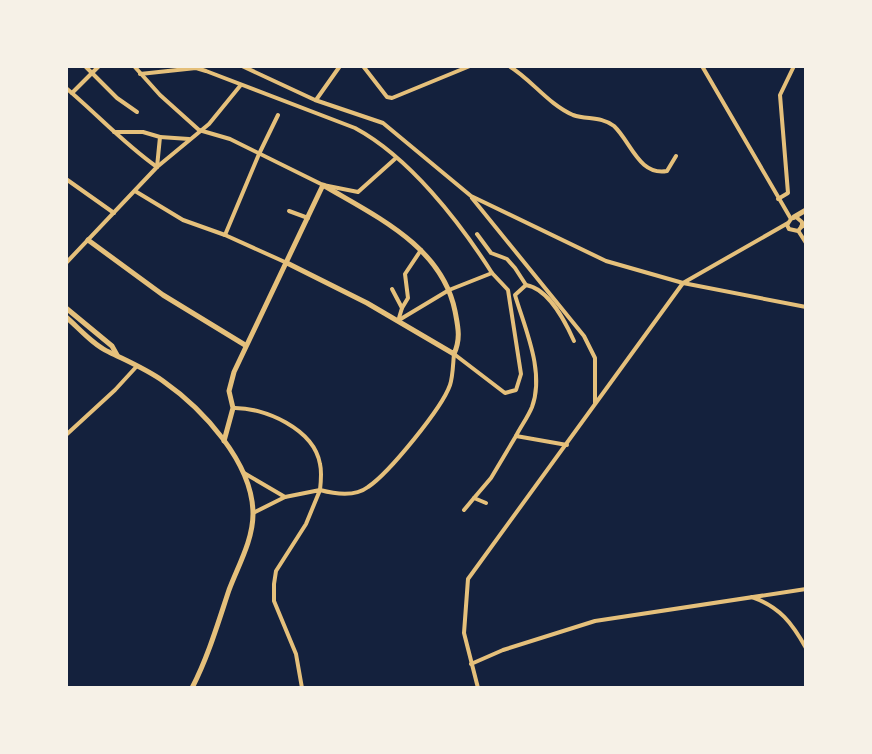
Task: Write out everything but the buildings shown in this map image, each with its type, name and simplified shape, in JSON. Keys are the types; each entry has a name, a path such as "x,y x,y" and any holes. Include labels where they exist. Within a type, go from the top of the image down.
{"street":[{"path":"85,66 117,98 137,112"},
{"path":"72,93 99,66"},
{"path":"134,66 199,130 230,139 323,185 391,226 430,259 449,290 460,337 454,354 450,385 397,458 367,489 340,495 320,490 285,497 253,513"},
{"path":"253,73 255,66"},
{"path":"332,66 335,72"},
{"path":"315,100 340,66"},
{"path":"363,66 387,97 392,98 470,66"},
{"path":"509,66 559,108 577,116 604,119 616,128 646,167 658,173 667,171 676,156"},
{"path":"702,66 791,220 791,231 802,227"},
{"path":"778,199 788,193 780,95 794,66"},
{"path":"245,67 315,100 383,123 471,196 584,336 595,358 595,405"},
{"path":"135,191 183,220 287,263 399,320 454,354 505,393 516,390 521,374 508,290 416,174 374,139 355,128 196,68 140,74"},
{"path":"66,263 157,167 209,124 240,86"},
{"path":"66,88 157,167"},
{"path":"225,235 278,115"},
{"path":"114,132 143,132 189,139"},
{"path":"157,167 160,137"},
{"path":"323,185 358,192 396,158"},
{"path":"66,179 114,213"},
{"path":"224,441 233,408 229,391 245,345 323,185"},
{"path":"471,196 606,261 683,283 806,307"},
{"path":"478,688 464,633 468,579 683,283 806,210"},
{"path":"289,211 308,218"},
{"path":"791,220 801,220 806,243"},
{"path":"477,234 491,253 507,259 526,285 534,287 559,313 574,341"},
{"path":"88,240 163,295 245,345"},
{"path":"399,320 408,298 405,274 421,250"},
{"path":"399,320 449,290 492,273"},
{"path":"464,510 491,478 531,410 537,387 535,367 515,295 526,285"},
{"path":"392,289 402,308"},
{"path":"66,308 112,346 118,355"},
{"path":"66,317 107,352 118,355 175,391 224,441 244,473 253,513 249,539 204,664 192,688"},
{"path":"66,435 137,366"},
{"path":"233,408 250,407 275,417 303,435 320,462 320,490 306,524 276,571 274,584 274,601 296,654 302,688"},
{"path":"516,436 567,445"},
{"path":"244,473 285,497"},
{"path":"474,498 486,503"},
{"path":"471,664 503,650 595,621 806,589"},
{"path":"750,596 783,613 806,648"}]}
